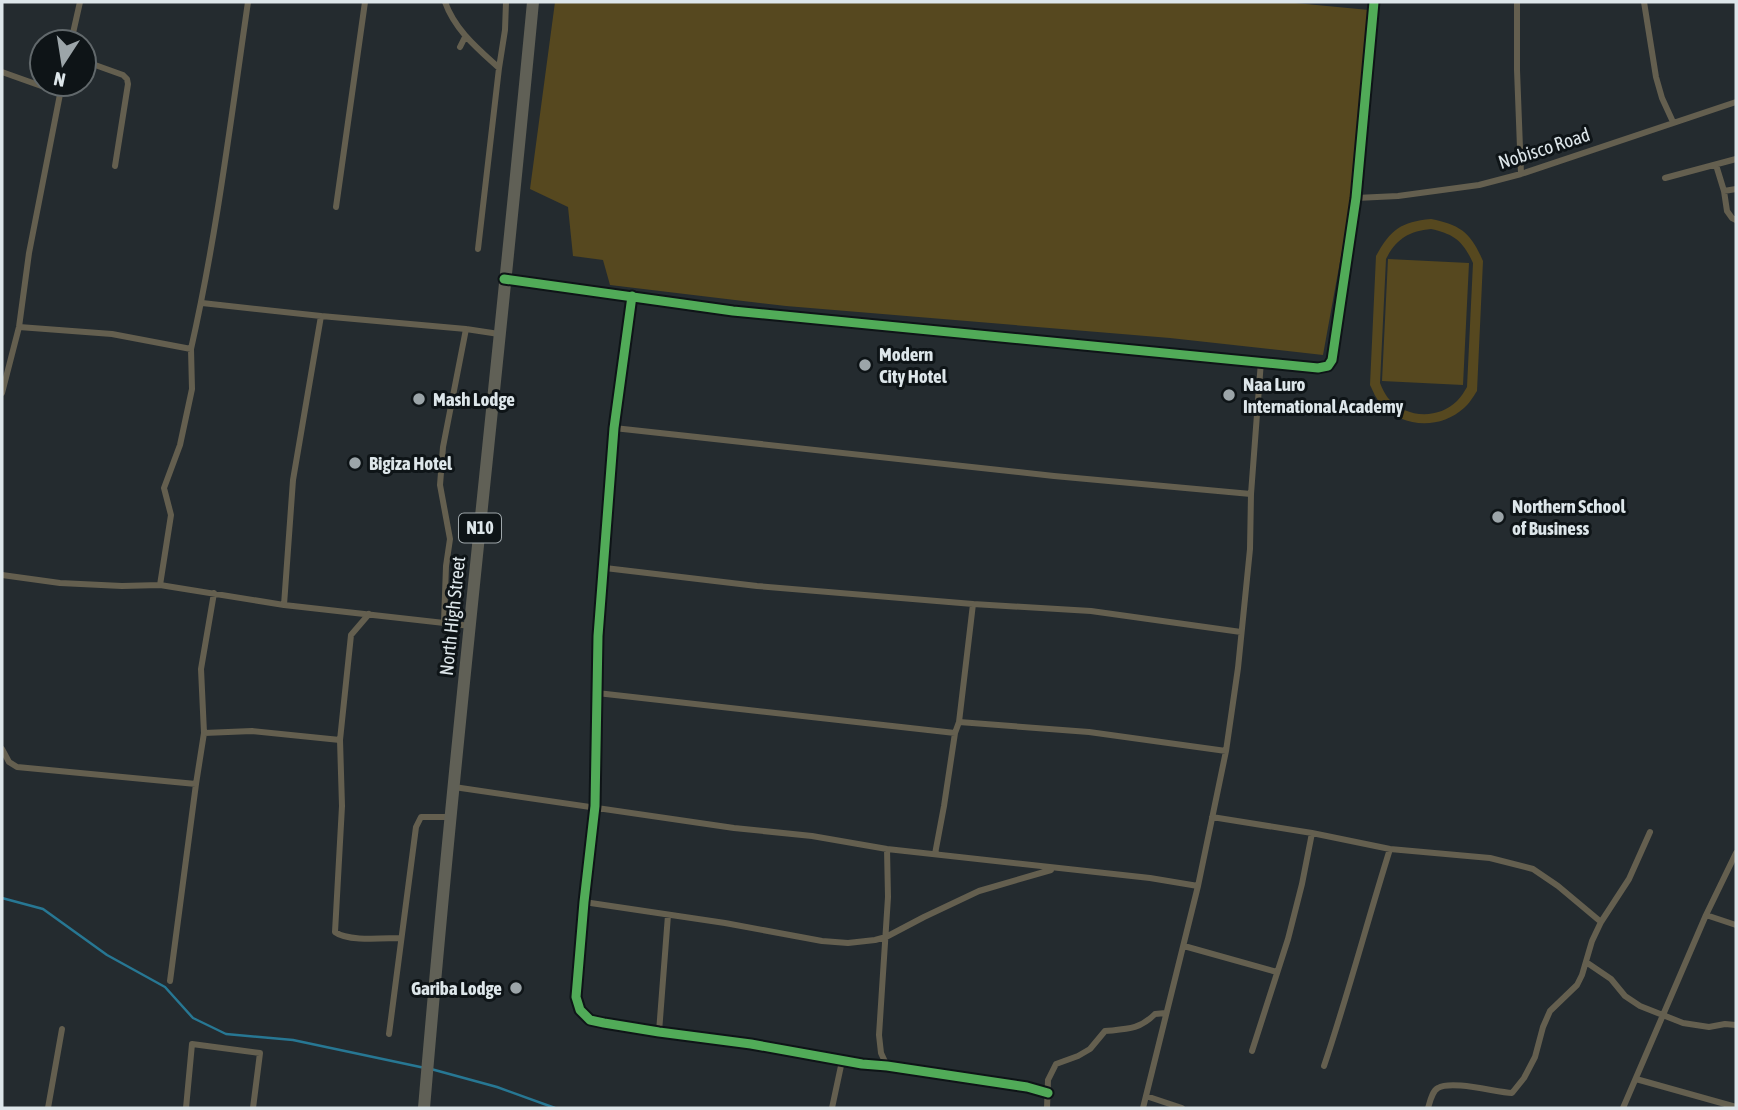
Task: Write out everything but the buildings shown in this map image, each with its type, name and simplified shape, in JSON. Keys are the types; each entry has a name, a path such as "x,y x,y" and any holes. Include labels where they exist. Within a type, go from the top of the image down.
{"highway":[{"name":"North High Street","path":"424,1108 449,817 471,625 533,2"}],"street":[{"path":"74,28 80,2"},
{"path":"160,585 171,515 164,488 180,445 192,389 191,348 202,303 222,182 248,2"},
{"path":"336,207 365,2"},
{"path":"444,2 465,37 499,68"},
{"path":"478,249 505,30 506,2"},
{"path":"504,279 733,311 1318,368 1328,366 1332,360 1356,198 1374,2"},
{"path":"1517,2 1521,174"},
{"path":"1644,2 1662,98 1673,122"},
{"path":"460,47 465,37"},
{"path":"98,66 122,75 128,83 115,166"},
{"path":"2,72 28,81"},
{"path":"2,393 19,327 30,253 60,98"},
{"name":"Nobisco Road","path":"1356,198 1398,196 1479,185 1521,174 1736,102"},
{"path":"1665,178 1736,159"},
{"path":"1716,165 1727,211 1736,220"},
{"path":"1724,191 1736,189"},
{"path":"632,296 614,429 598,636 595,806 576,997 580,1010 590,1020 751,1044 842,1061 1027,1087 1048,1093"},
{"path":"202,303 499,334"},
{"path":"284,605 293,480 321,316"},
{"path":"19,327 113,334 191,348"},
{"path":"444,622 450,539 440,472 466,329"},
{"path":"1143,1108 1198,886 1226,751 1250,549 1251,494 1261,361"},
{"path":"614,429 1251,494"},
{"path":"605,568 757,586 1091,611 1241,632"},
{"path":"2,575 60,583 160,585 284,605 471,625"},
{"path":"170,981 204,733 201,669 214,593"},
{"path":"935,854 959,722 974,604"},
{"path":"369,614 351,635 340,740 342,806 335,932 340,936 401,938"},
{"path":"597,693 955,733"},
{"path":"959,722 1089,732 1226,751"},
{"path":"204,733 252,731 340,740"},
{"path":"2,749 9,762 17,767 196,784"},
{"path":"454,787 734,828 812,836 887,849 1150,878 1198,886"},
{"path":"389,1034 416,827 421,817 449,817"},
{"path":"1212,817 1390,849 1490,858 1533,869 1601,922"},
{"path":"1429,1108 1438,1088 1452,1084 1512,1093 1535,1057 1550,1011 1577,985 1601,922 1629,879 1650,832"},
{"path":"1252,1051 1288,939 1312,834"},
{"path":"887,849 888,897 879,1035 881,1053 887,1066"},
{"path":"1324,1066 1390,849"},
{"path":"1623,1108 1706,915 1736,853"},
{"path":"584,902 848,943 886,937 979,891 1055,869"},
{"path":"659,1032 668,915"},
{"path":"1706,915 1736,925"},
{"path":"1184,946 1278,972"},
{"path":"1586,962 1611,979 1625,996 1640,1006 1683,1023 1709,1027 1736,1025"},
{"path":"1047,1108 1048,1080 1056,1064 1090,1049 1105,1031 1144,1025 1155,1014 1166,1013"},
{"path":"48,1108 62,1029"},
{"path":"186,1108 192,1044 260,1054 253,1108"},
{"path":"832,1108 842,1061"},
{"path":"1636,1079 1711,1105 1736,1107"},
{"path":"1146,1096 1182,1108"}],"shaded area":[{"path":"555,2 1285,2 1369,10 1367,90 1353,190 1323,355 1170,338 786,306 610,285 603,260 573,256 568,207 530,189"},
{"path":"1431,219 1450,224 1464,232 1474,243 1483,261 1477,391 1466,406 1454,415 1433,423 1421,423 1410,422 1390,412 1378,400 1370,385 1376,256 1392,233 1412,222","holes":["1431,229 1457,240 1473,263 1467,387 1458,399 1441,411 1431,414 1412,413 1395,405 1380,383 1386,259 1394,246 1410,234"]},
{"path":"1388,259 1469,263 1463,385 1382,381"}],"waterway":[{"path":"2,898 43,909 107,955 165,987 193,1018 226,1034 293,1040 425,1068"},
{"path":"431,1069 497,1087 555,1108"}],"cycle path":[{"path":"504,279 733,311 1318,368 1328,366 1332,360 1356,198 1374,2"},
{"path":"632,296 614,428 598,636 595,806 576,997 580,1010 590,1020 604,1023 1027,1087 1048,1093"}],"place":[{"name":"Modern City Hotel","path":"865,365"},
{"name":"Naa Luro International Academy","path":"1229,395"},
{"name":"Mash Lodge","path":"419,399"},
{"name":"Bigiza Hotel","path":"355,463"},
{"name":"Northern School of Business","path":"1498,517"},
{"name":"Gariba Lodge","path":"516,988"}]}
